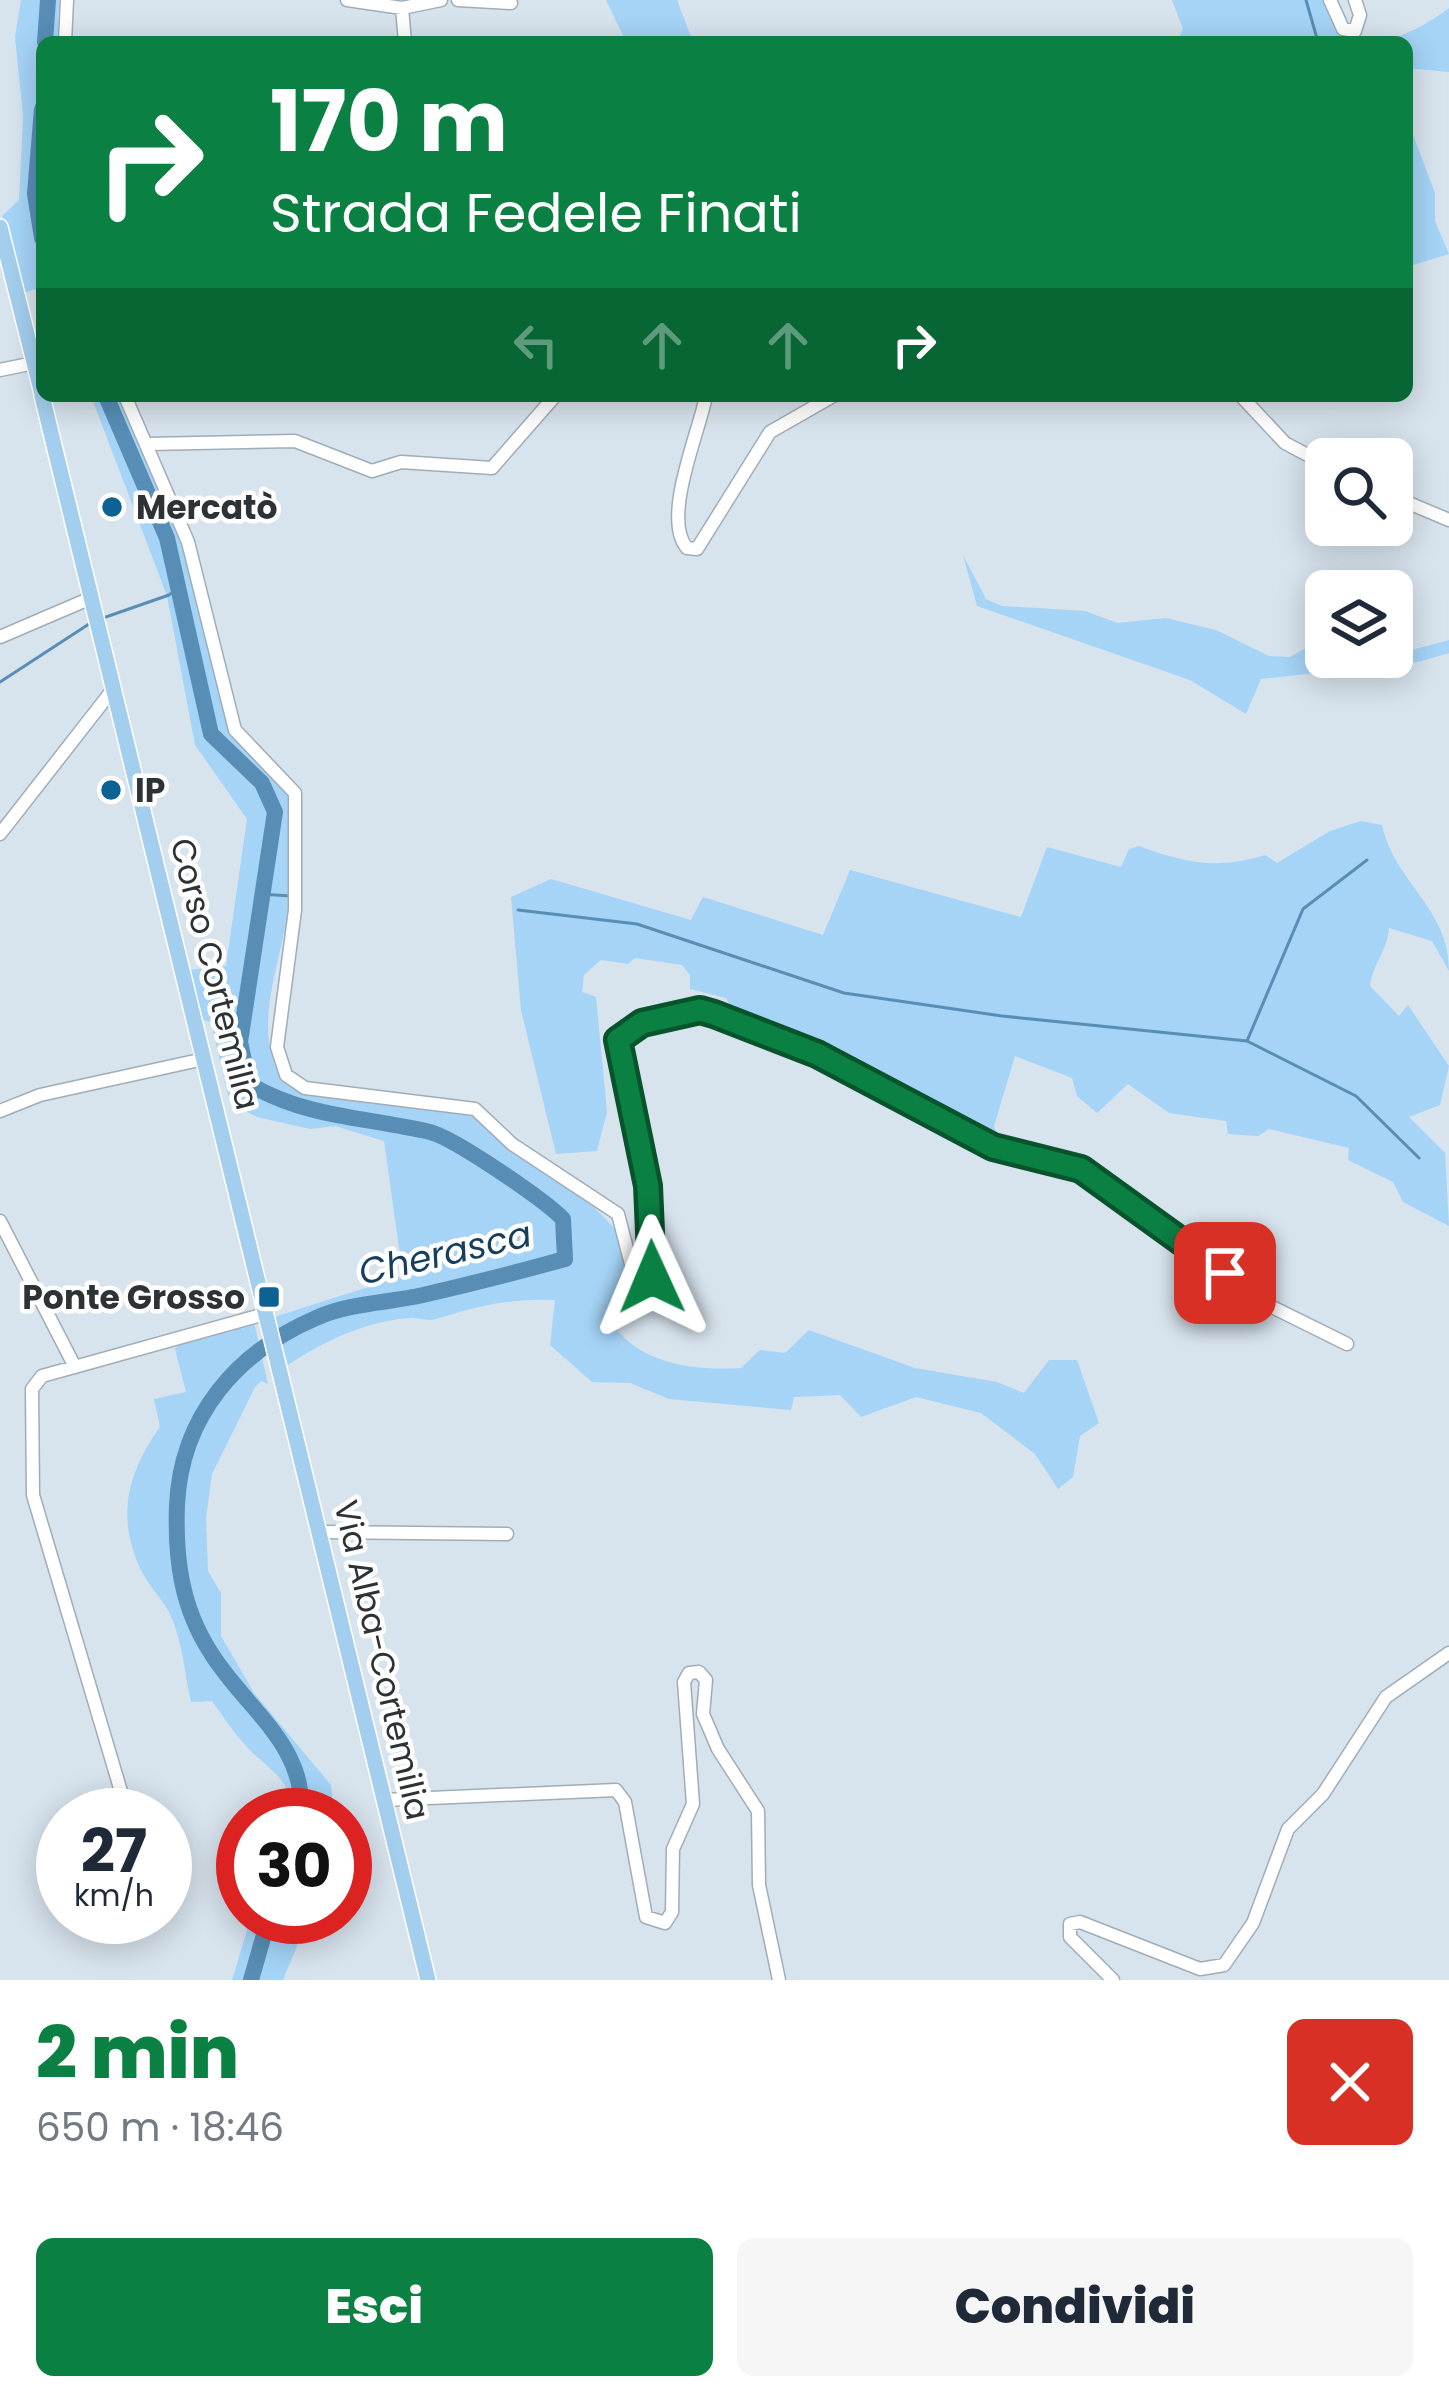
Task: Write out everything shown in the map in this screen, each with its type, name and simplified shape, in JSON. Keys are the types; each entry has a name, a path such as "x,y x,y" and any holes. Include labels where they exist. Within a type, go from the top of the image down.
{"main road":[{"name":"Corso Cortemilia","path":"0,227 8,294 36,371"},
{"name":"Corso Cortemilia","path":"44,402 274,1354"},
{"name":"Via Alba-Cortemilia","path":"274,1354 428,1980"}],"street":[{"path":"65,36 67,0"},
{"path":"347,0 402,8 441,0"},
{"path":"458,0 511,3"},
{"path":"1330,0 1343,29 1355,31 1360,15 1355,0"},
{"path":"402,8 405,36"},
{"path":"0,370 34,363"},
{"path":"128,402 188,542 235,730 295,793 295,910 277,1047 286,1076 305,1088 476,1108 512,1144 618,1214 634,1276 647,1283 653,1273 648,1186 618,1040 642,1023 700,1010 817,1054 993,1147 1081,1169 1252,1295 1347,1344"},
{"path":"149,444 295,441 372,471 401,462 492,469 550,402"},
{"path":"703,402 696,418 677,523 687,548 697,549 770,432 822,402"},
{"path":"1247,402 1285,443 1305,454"},
{"path":"1413,505 1449,520"},
{"path":"0,637 97,621"},
{"path":"0,834 114,688"},
{"path":"0,1111 40,1095 204,1059"},
{"path":"0,1221 75,1367"},
{"path":"120,1788 33,1495 32,1388 42,1376 265,1317"},
{"path":"321,1532 506,1534"},
{"path":"1113,1980 1068,1934 1070,1924 1080,1922 1201,1969 1223,1966 1252,1923 1288,1829 1324,1794 1386,1697 1449,1653"},
{"path":"384,1800 616,1790 625,1802 646,1917 665,1923 672,1912 676,1837 693,1804 684,1682 689,1673 699,1672 706,1681 703,1714 718,1749 758,1810 759,1886 779,1980"}],"shaded area":[{"path":"21,0 59,0 58,36 36,36 36,289 20,294 2,216 19,200 23,116 15,37"},
{"path":"606,0 677,0 691,36 623,36"},
{"path":"1172,0 1324,0 1343,33 1351,36 1180,36 1183,29"},
{"path":"1449,8 1449,72 1413,69 1413,36 1399,36"},
{"path":"1413,135 1435,193 1435,221 1449,254 1413,265"},
{"path":"93,402 122,402 180,535 232,729 290,800 289,898 268,1022 275,1064 286,1082 471,1112 590,1203 615,1229 626,1274 619,1302 605,1311 629,1342 663,1360 701,1368 741,1368 760,1350 785,1353 809,1330 915,1368 997,1382 1024,1393 1049,1360 1077,1360 1099,1423 1080,1436 1073,1477 1058,1489 1035,1454 981,1413 916,1397 861,1417 840,1395 794,1397 791,1410 669,1399 630,1383 592,1382 550,1345 555,1300 509,1302 433,1320 377,1323 330,1341 288,1365 274,1317 403,1276 384,1141 335,1126 310,1129 257,1117 228,1095 211,1022 202,1020 189,970 226,966 247,819 195,745 167,596"},
{"path":"963,555 986,599 1002,606 1085,611 1117,623 1166,618 1216,630 1269,656 1290,657 1305,648 1305,674 1261,679 1246,714 1190,680 977,606"},
{"path":"1449,640 1449,653 1413,663 1413,650"},
{"path":"1361,821 1382,825 1398,864 1431,912 1447,949 1449,971 1432,941 1389,928 1370,986 1399,1016 1408,1005 1449,1066 1440,1105 1409,1117 1445,1153 1449,1226 1403,1202 1393,1182 1348,1160 1349,1148 1269,1129 1258,1136 1228,1134 1226,1121 1169,1113 1128,1084 1097,1113 1077,1096 1072,1078 1015,1056 994,1126 1000,1143 933,1112 931,1100 737,1018 726,998 690,989 690,975 682,965 635,958 628,964 601,960 584,975 582,992 596,997 607,1112 597,1151 556,1154 521,1010 511,897 551,879 691,920 703,897 823,935 850,870 1021,917 1047,847 1121,867 1129,849 1139,846 1201,862 1265,855 1277,863 1330,831"},
{"path":"254,1322 268,1384 261,1381 255,1387 212,1474 206,1518 208,1571 221,1593 221,1636 254,1693 331,1788 286,1788 242,1742 212,1701 191,1702 174,1623 134,1554 127,1516 133,1479 160,1427 154,1399 186,1392 175,1349 180,1342"},
{"path":"243,1944 298,1944 283,1980 232,1980"}],"waterway":[{"name":"Cherasca","path":"45,36 48,0"},
{"path":"1306,0 1316,36"},
{"name":"Cherasca","path":"36,182 36,200"},
{"name":"Cherasca","path":"109,402 167,538 211,734 262,783 275,812 240,1042 249,1084 293,1104 442,1137 499,1171 563,1219 565,1259 423,1295 341,1309 288,1332 238,1369 218,1391 189,1443 177,1505 177,1544 187,1600 211,1653 284,1747 299,1788"},
{"path":"103,618 169,595 178,587"},
{"path":"0,682 89,624"},
{"path":"1247,1041 1303,909 1367,860"},
{"path":"260,894 291,896"},
{"path":"518,910 637,924 844,993 1002,1016 1247,1041 1356,1096 1419,1158"},
{"name":"Cherasca","path":"251,1980 261,1944"}],"place":[{"name":"Mercatò","path":"112,507"},
{"name":"IP","path":"111,790"},
{"name":"Ponte Grosso","path":"269,1297"}],"route":[{"path":"652,1277 648,1186 618,1040 642,1023 700,1010 817,1054 993,1147 1081,1169 1225,1273"}]}
